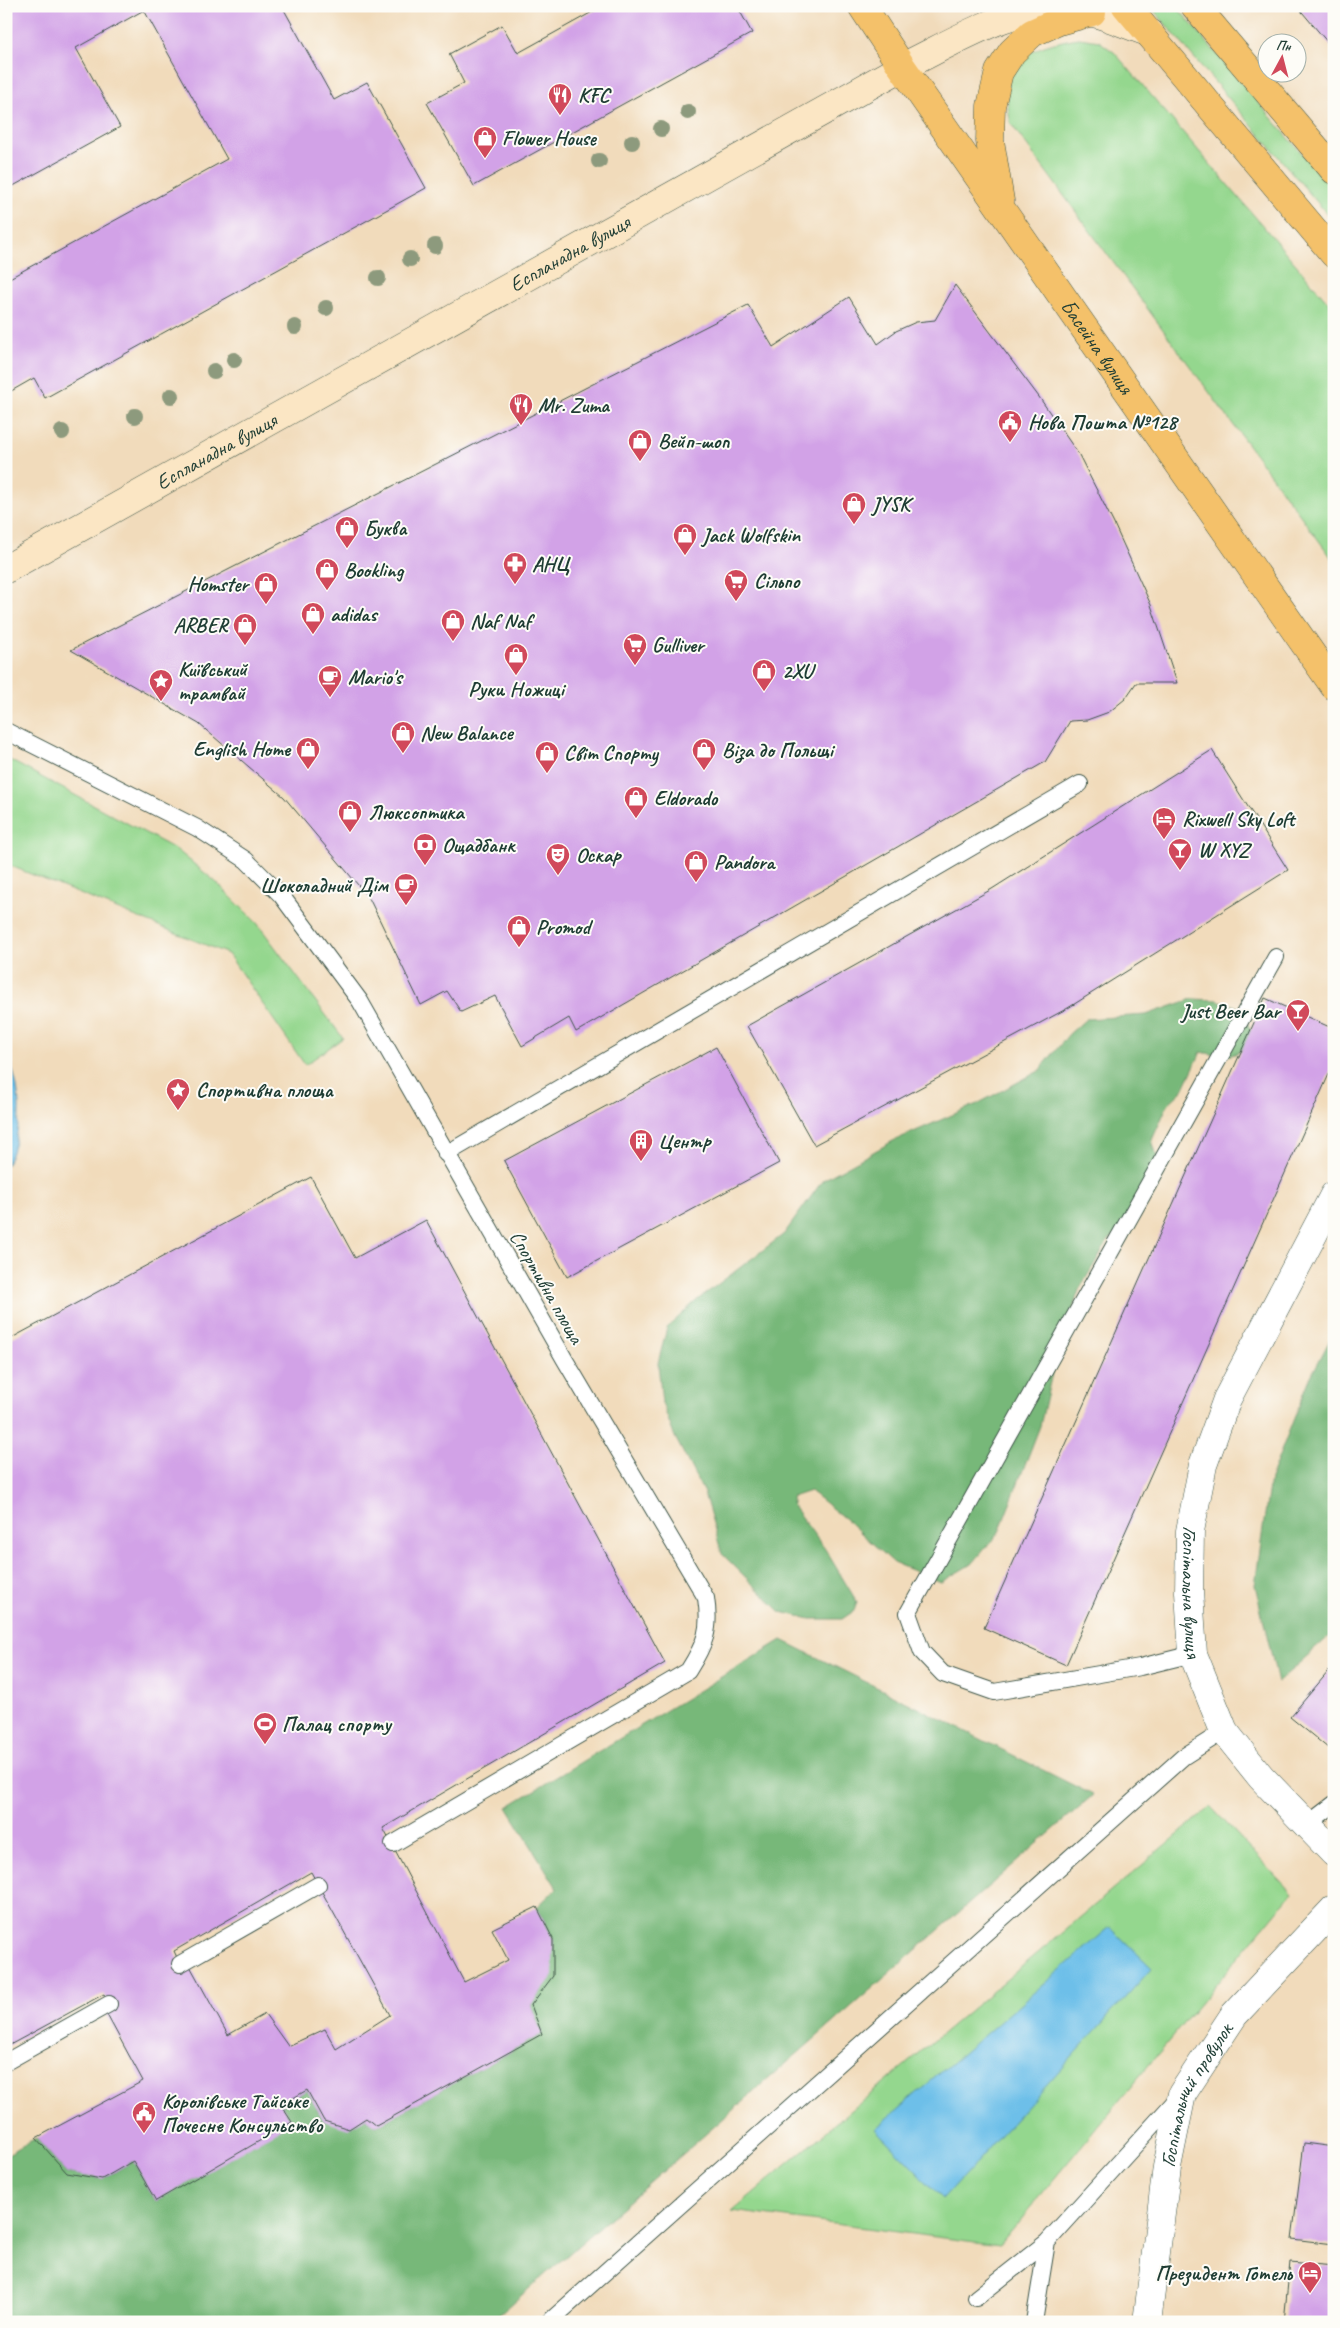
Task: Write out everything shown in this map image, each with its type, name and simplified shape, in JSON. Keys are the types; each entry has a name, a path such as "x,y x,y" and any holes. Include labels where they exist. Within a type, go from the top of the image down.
{"main road":[{"name":"Басейна вулиця","path":"862,6 902,68 1334,686"},
{"name":"Еспланадна вулиця","path":"6,568 902,68 1002,19 1048,6 1071,8 1092,12 1150,33"},
{"path":"1126,6 1334,254"},
{"path":"1195,6 1334,170"},
{"path":"1002,212 993,169 990,141 991,106 998,72 1012,52 1032,33 1059,21 1092,12"}],"street":[{"name":"Госпітальна вулиця","path":"1334,1195 1226,1399 1203,1465 1190,1531 1189,1592 1193,1654 1224,1730 1260,1777 1308,1824 1334,1853"},
{"name":"Госпітальний провулок","path":"1147,2322 1167,2167 1182,2094 1234,2015 1334,1909"}],"lane":[{"name":"Спортивна площа","path":"6,731 197,828 246,860 281,896 360,1001 446,1154 706,1598 709,1618 704,1644 688,1671 393,1844"},
{"path":"446,1154 1080,784"},
{"path":"1193,1654 1140,1667 994,1692 943,1674 922,1652 908,1612 1276,957"},
{"path":"549,2322 1184,1757 1224,1730"},
{"path":"1308,1824 1334,1804"},
{"path":"180,1964 318,1886"},
{"path":"6,2062 109,2004"},
{"path":"976,2298 1047,2242 1182,2094"},
{"path":"1034,2322 1047,2242"}],"green space":[{"path":"1150,6 1176,6 1334,191 1334,222"},
{"path":"1079,38 1099,41 1115,53 1334,309 1334,561 1011,124 1008,86 1012,72 1019,61 1029,53 1043,47"},
{"path":"6,758 177,850 217,883 257,923 343,1038 305,1065 228,954 6,864"},
{"path":"1192,999 1217,1000 1238,1007 1251,1030 1248,1040 1239,1052 1233,1054 1219,1055 1201,1052 1183,1090 1168,1104 1152,1140 1162,1173 1154,1191 1140,1212 1108,1241 1079,1290 1053,1369 1040,1426 999,1532 973,1563 941,1582 894,1563 849,1522 810,1491 792,1497 792,1505 825,1549 857,1602 854,1611 842,1619 810,1619 781,1612 722,1554 704,1493 674,1435 662,1403 658,1363 667,1328 696,1301 784,1234 823,1180 893,1141 977,1104 1039,1071 1069,1034 1086,1019 1146,1015"},
{"path":"1334,1332 1334,1632 1278,1682 1255,1585 1270,1479 1310,1378"},
{"path":"782,1640 1093,1795 491,2322 6,2322 6,2155 36,2138 67,2173 102,2179 133,2161 156,2201 291,2122 281,2105 307,2090 324,2121 366,2118 376,2126 542,2034 531,2005 552,1976 553,1939 537,1907 557,1888 507,1807"},
{"path":"1211,1807 1292,1893 999,2245 732,2211"}],"water":[{"path":"6,1053 16,1081 19,1110 16,1138 6,1166"},
{"path":"1110,1927 1152,1968 943,2199 875,2129"}],"building":[{"path":"6,6 282,6 334,100 367,82 426,188 45,398 34,378 6,394 6,280 227,159 144,10 76,48 120,127 6,190"},
{"path":"603,6 737,6 752,33 474,186 427,103 464,83 449,54 502,25 518,53"},
{"path":"1297,6 1334,6 1334,50"},
{"name":"Gulliver","path":"955,285 1039,397 1079,455 1114,524 1151,605 1177,683 1136,683 1125,699 1109,712 1087,720 1070,721 1045,762 576,1032 569,1018 522,1046 495,996 461,1012 447,991 421,1005 369,898 284,797 199,724 71,650 748,305 773,347 849,297 878,344 896,331 916,322 935,320"},
{"path":"1212,750 1288,870 1068,1008 814,1145 747,1026 992,889"},
{"path":"1265,998 1334,1029 1334,1063 1066,1665 984,1628"},
{"name":"Центр","path":"716,1047 779,1163 567,1277 504,1161"},
{"name":"Палац спорту","path":"311,1177 355,1258 426,1220 665,1663 383,1828 464,1982 508,1960 492,1929 537,1907 553,1939 553,1976 531,2005 542,2034 376,2126 366,2118 349,2129 324,2121 307,2090 281,2105 292,2122 156,2201 133,2161 102,2179 67,2173 36,2138 143,2081 106,2013 112,2009 104,1994 6,2047 6,1341","holes":["311,1872 390,2015 336,2049 325,2029 288,2046 265,2014 228,2035 190,1966 180,1964 174,1951"]},
{"path":"1334,1665 1334,1753 1290,1717"},
{"path":"1304,2143 1334,2147 1334,2244 1292,2239"},
{"name":"Президент Готель","path":"1290,2262 1334,2266 1334,2322 1284,2322"}],"place":[{"name":"KFC","path":"560,116"},
{"name":"Flower House","path":"485,159"},
{"name":"Mr. Zuma","path":"521,426"},
{"name":"Нова Пошта №128","path":"1010,443"},
{"name":"Вейп-шоп","path":"640,462"},
{"name":"JYSK","path":"854,525"},
{"name":"Буква","path":"347,549"},
{"name":"Jack Wolfskin","path":"685,556"},
{"name":"АНЦ","path":"515,585"},
{"name":"Bookling","path":"327,591"},
{"name":"Сільпо","path":"736,602"},
{"name":"Homster","path":"266,605"},
{"name":"adidas","path":"313,635"},
{"name":"Naf Naf","path":"453,642"},
{"name":"ARBER","path":"245,646"},
{"name":"Gulliver","path":"635,666"},
{"name":"Руки Ножиці","path":"516,676"},
{"name":"2XU","path":"764,692"},
{"name":"Mario's","path":"330,698"},
{"name":"Київський трамвай","path":"161,702"},
{"name":"New Balance","path":"403,754"},
{"name":"English Home","path":"308,770"},
{"name":"Віза до Польщі","path":"704,771"},
{"name":"Свiт Спорту","path":"547,774"},
{"name":"Eldorado","path":"636,819"},
{"name":"Люксоптика","path":"350,833"},
{"name":"Rixwell Sky Loft","path":"1164,840"},
{"name":"Ощадбанк","path":"425,866"},
{"name":"W XYZ","path":"1180,871"},
{"name":"Оскар","path":"558,876"},
{"name":"Pandora","path":"696,883"},
{"name":"Шоколадний Дім","path":"406,906"},
{"name":"Promod","path":"519,948"},
{"name":"Just Beer Bar","path":"1298,1032"},
{"name":"Спортивна площа","path":"178,1111"},
{"name":"Центр","path":"641,1162"},
{"name":"Палац спорту","path":"265,1745"},
{"name":"Королівське Тайське Почесне Консульство","path":"144,2134"},
{"name":"Президент Готель","path":"1310,2294"}]}
